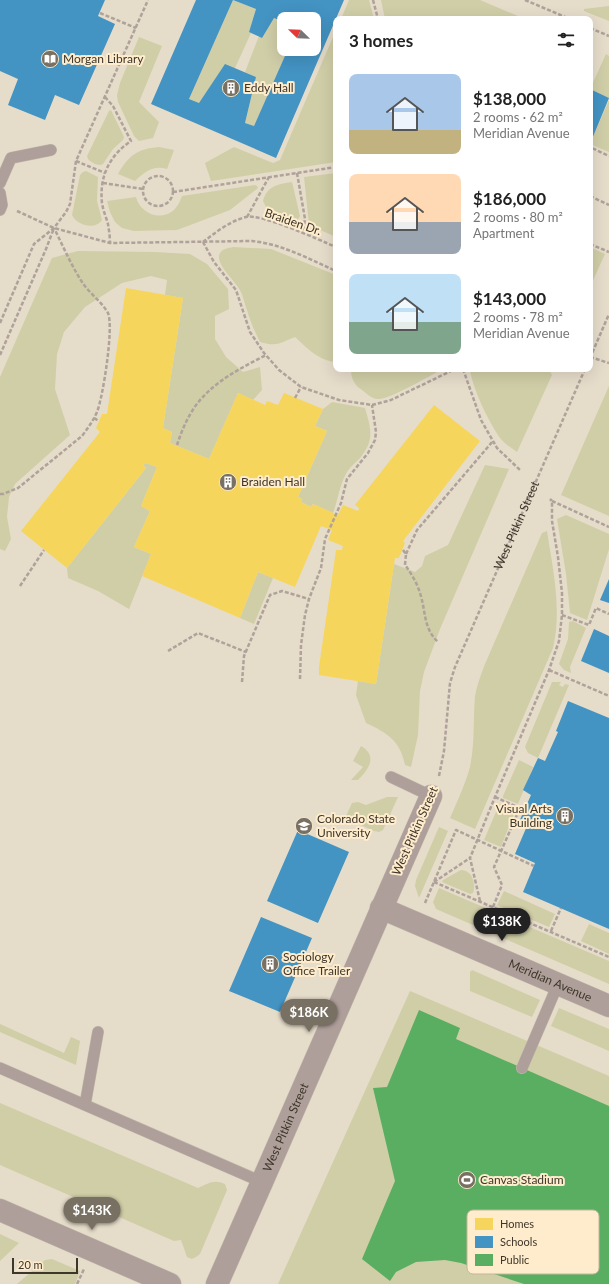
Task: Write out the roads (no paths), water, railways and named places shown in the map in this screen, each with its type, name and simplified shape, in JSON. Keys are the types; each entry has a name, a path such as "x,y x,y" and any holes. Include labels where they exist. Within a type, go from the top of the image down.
{"street":[{"name":"West Pitkin Street","path":"217,1284 431,796"},
{"name":"Meridian Avenue","path":"381,908 609,1006"},
{"path":"0,1210 170,1284"}],"lane":[{"path":"0,183 11,158 51,150"},
{"path":"0,193 1,207"},
{"path":"391,777 431,796"},
{"path":"522,1068 558,984"},
{"path":"85,1105 98,1032"},
{"path":"0,1068 262,1182"}],"place":[{"name":"Morgan Library","path":"50,59"},
{"name":"Eddy Hall","path":"231,88"},
{"name":"Braiden Hall","path":"228,482"},
{"name":"Visual Arts Building","path":"565,816"},
{"name":"Colorado State University","path":"304,826"},
{"name":"Sociology Office Trailer","path":"270,964"},
{"name":"Canvas Stadium","path":"467,1180"}]}
